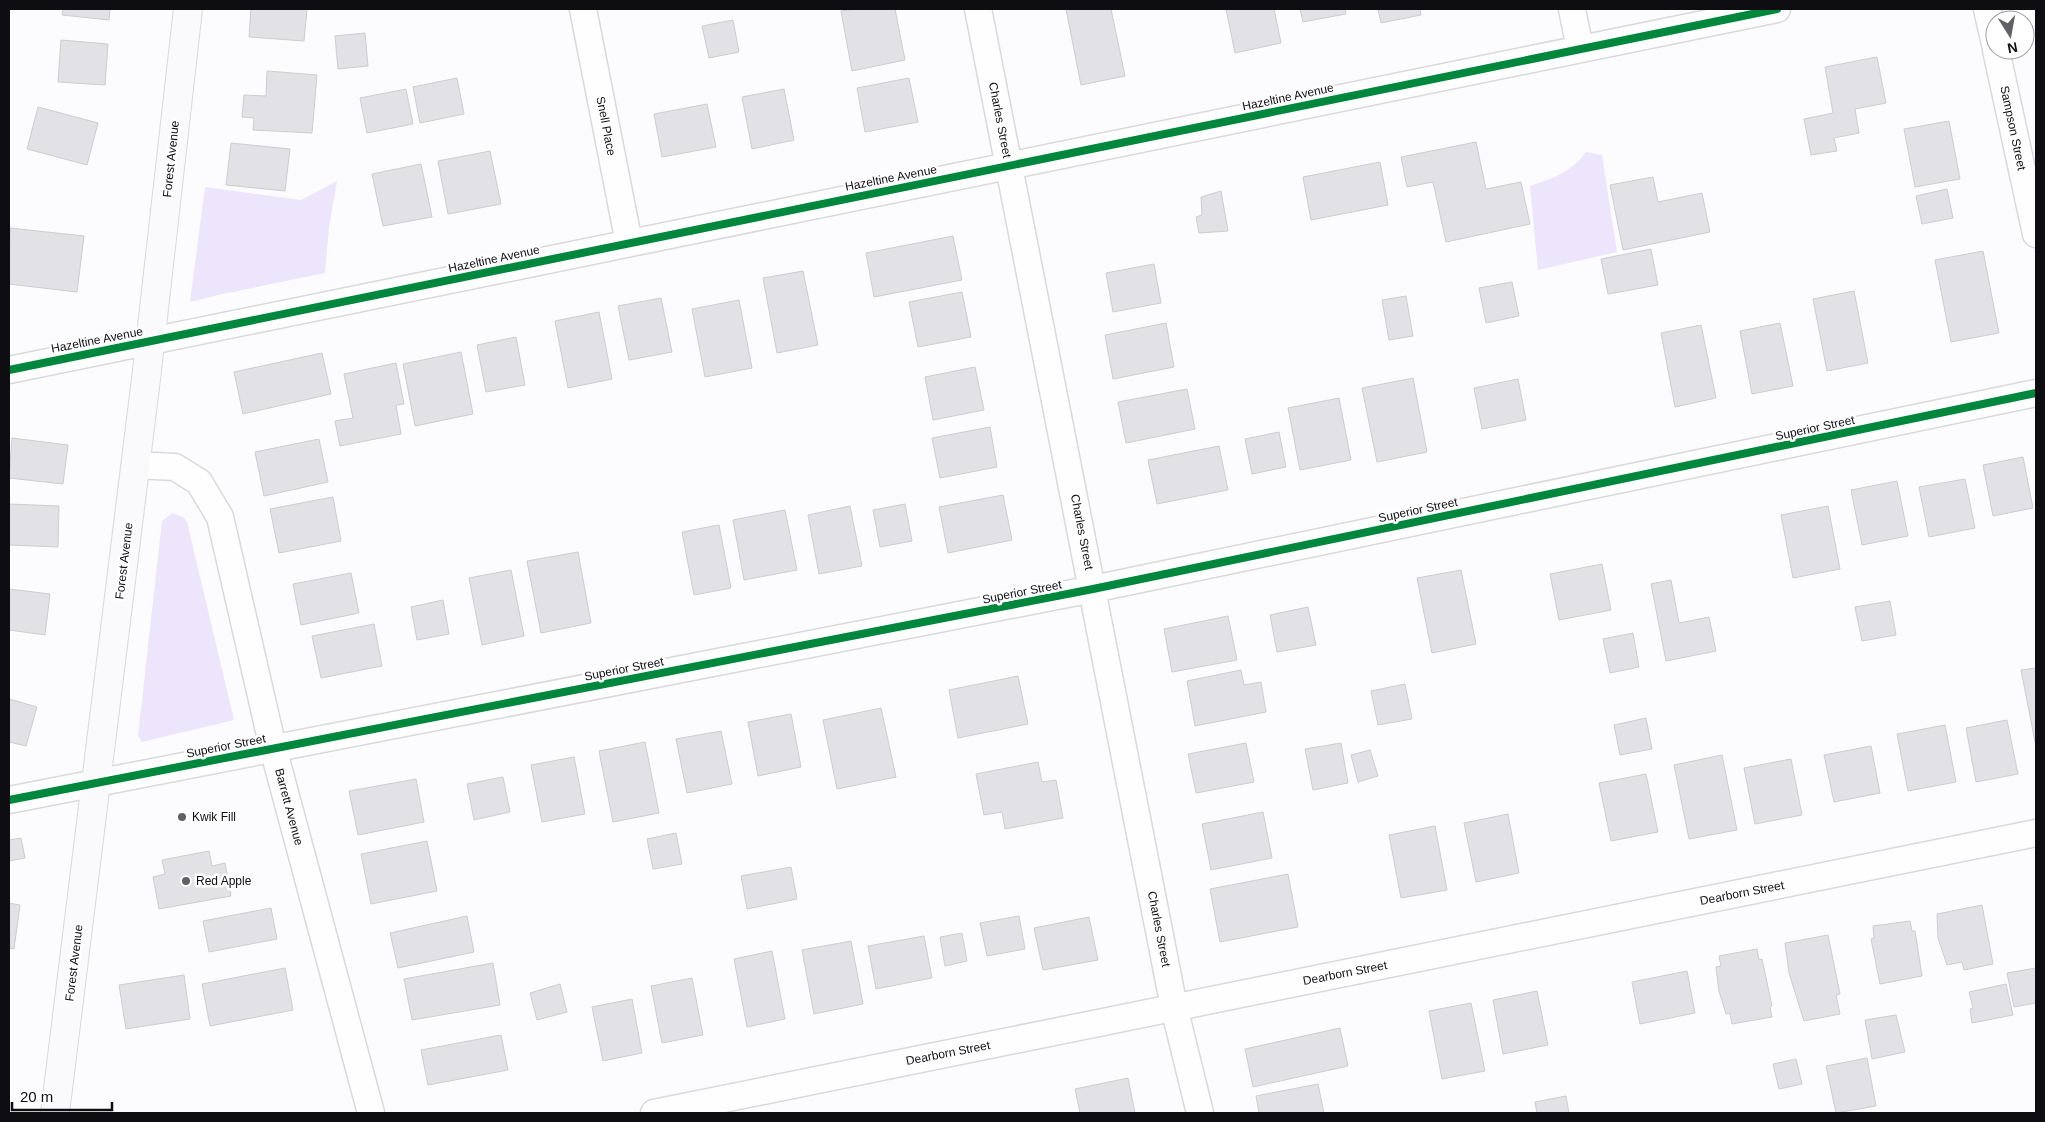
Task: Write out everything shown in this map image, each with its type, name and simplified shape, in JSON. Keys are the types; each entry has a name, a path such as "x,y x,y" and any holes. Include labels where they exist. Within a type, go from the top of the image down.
{"main road":[{"name":"Forest Avenue","path":"55,1113 136,465 188,9"}],"street":[{"name":"Snell Place","path":"583,9 629,243"},
{"name":"Charles Street","path":"978,9 1174,1007 1200,1113"},
{"path":"1572,9 1580,49"},
{"name":"Hazeltine Avenue","path":"9,370 1778,9"},
{"name":"Sampson Street","path":"1998,60 2036,234"},
{"name":"Superior Street","path":"9,800 1093,590 2036,393"},
{"name":"Barrett Avenue","path":"136,465 175,467 200,482 220,517 273,748 371,1113"},
{"name":"Dearborn Street","path":"654,1113 2036,833"}],"shaded area":[{"path":"1586,152 1602,155 1617,252 1538,270 1530,186 1568,170"},
{"path":"337,181 329,227 325,273 190,302 205,187 301,200"},
{"path":"172,513 183,517 187,522 234,720 142,742 138,736 162,521"}],"building":[{"path":"63,9 110,9 109,20 62,15"},
{"path":"251,9 307,9 304,41 249,37"},
{"path":"895,9 905,60 852,71 841,11"},
{"path":"1066,9 1111,9 1125,76 1081,85"},
{"path":"1226,9 1274,9 1281,43 1235,53"},
{"path":"1300,9 1345,9 1346,14 1303,22"},
{"path":"1378,9 1420,9 1421,15 1381,23"},
{"path":"733,20 739,52 709,58 702,26"},
{"path":"365,33 368,66 338,69 335,36"},
{"path":"61,40 108,44 105,85 58,82"},
{"path":"1877,57 1886,103 1855,109 1859,133 1834,138 1837,151 1811,155 1804,119 1833,113 1825,67"},
{"path":"267,71 317,75 312,133 253,130 254,118 242,117 244,95 266,96"},
{"path":"457,78 464,114 420,123 413,87"},
{"path":"909,78 918,122 865,132 857,88"},
{"path":"406,89 413,124 367,133 360,98"},
{"path":"784,89 794,140 752,149 742,97"},
{"path":"707,104 716,147 662,157 654,114"},
{"path":"38,107 98,123 87,165 27,149"},
{"path":"1949,121 1960,179 1915,187 1904,129"},
{"path":"1476,142 1486,189 1521,182 1530,224 1446,242 1433,182 1407,187 1401,157"},
{"path":"231,143 290,149 285,191 226,185"},
{"path":"490,151 501,204 448,214 438,161"},
{"path":"1380,162 1388,205 1311,220 1303,177"},
{"path":"421,164 432,217 383,226 372,174"},
{"path":"1653,177 1658,202 1702,193 1710,232 1623,250 1610,185"},
{"path":"1947,189 1953,218 1922,224 1916,196"},
{"path":"1221,191 1228,231 1199,233 1196,217 1202,215 1201,197"},
{"path":"10,228 84,236 77,292 9,284"},
{"path":"953,236 962,280 874,297 866,253"},
{"path":"1651,249 1658,285 1608,294 1601,259"},
{"path":"1983,251 1999,333 1951,342 1935,260"},
{"path":"1154,264 1161,303 1113,312 1106,273"},
{"path":"803,271 818,345 777,353 763,278"},
{"path":"1512,282 1519,316 1486,323 1479,288"},
{"path":"1854,291 1868,363 1827,371 1813,299"},
{"path":"962,292 971,337 918,347 909,302"},
{"path":"1406,296 1413,336 1389,340 1382,300"},
{"path":"661,298 672,352 629,360 618,306"},
{"path":"739,300 752,368 705,377 692,309"},
{"path":"599,312 612,379 568,388 555,321"},
{"path":"1166,323 1174,367 1113,379 1105,335"},
{"path":"1780,323 1793,386 1752,394 1740,331"},
{"path":"1701,325 1716,398 1675,407 1661,333"},
{"path":"516,337 525,385 486,392 477,345"},
{"path":"461,352 473,414 415,426 403,364"},
{"path":"322,353 331,394 243,414 234,372"},
{"path":"396,363 404,404 396,405 401,434 340,446 335,421 353,418 344,374"},
{"path":"975,367 984,410 933,420 925,377"},
{"path":"1413,378 1427,452 1377,462 1362,388"},
{"path":"1518,379 1526,420 1482,429 1474,388"},
{"path":"1187,389 1195,429 1126,443 1118,402"},
{"path":"1339,398 1351,460 1300,470 1288,408"},
{"path":"990,427 997,467 940,478 932,438"},
{"path":"1279,432 1286,467 1252,474 1245,439"},
{"path":"12,438 68,445 63,484 9,478"},
{"path":"319,439 328,482 264,496 255,452"},
{"path":"1219,446 1228,490 1157,504 1148,460"},
{"path":"2023,457 2033,508 1993,516 1983,465"},
{"path":"1965,479 1975,528 1929,537 1919,487"},
{"path":"1897,481 1908,536 1862,545 1851,490"},
{"path":"1003,495 1012,540 948,553 939,507"},
{"path":"333,497 341,541 279,553 270,509"},
{"path":"9,504 59,506 58,547 9,545"},
{"path":"905,504 912,541 880,547 873,510"},
{"path":"850,506 862,566 819,574 808,515"},
{"path":"1828,506 1840,569 1793,578 1781,515"},
{"path":"785,510 797,570 744,580 733,520"},
{"path":"719,525 731,588 694,595 682,532"},
{"path":"578,552 591,623 541,633 527,561"},
{"path":"1602,564 1611,610 1559,620 1550,574"},
{"path":"511,570 524,636 482,645 469,578"},
{"path":"1461,570 1476,644 1432,653 1417,578"},
{"path":"351,573 359,613 301,625 293,584"},
{"path":"1671,580 1679,623 1709,617 1716,651 1666,661 1651,584"},
{"path":"9,589 50,594 45,635 9,630"},
{"path":"443,600 449,634 417,640 411,607"},
{"path":"1890,601 1896,635 1862,641 1855,607"},
{"path":"1308,607 1316,645 1277,652 1270,615"},
{"path":"1228,616 1237,660 1172,672 1164,629"},
{"path":"374,624 382,666 321,678 312,636"},
{"path":"1633,633 1639,667 1610,673 1603,639"},
{"path":"2036,668 2036,747 2021,670"},
{"path":"1241,670 1244,685 1261,682 1266,712 1195,726 1187,681"},
{"path":"1018,676 1028,724 958,738 949,690"},
{"path":"1405,684 1412,719 1378,725 1371,691"},
{"path":"9,699 37,707 26,746 9,742"},
{"path":"881,708 896,777 837,789 823,720"},
{"path":"791,714 801,767 758,776 748,722"},
{"path":"1646,718 1652,749 1620,755 1614,725"},
{"path":"2007,720 2018,774 1976,782 1966,728"},
{"path":"1945,725 1956,782 1908,791 1897,734"},
{"path":"721,731 732,784 687,793 676,739"},
{"path":"645,742 659,813 613,822 599,751"},
{"path":"1246,743 1254,782 1196,793 1188,754"},
{"path":"1341,743 1348,783 1313,790 1305,749"},
{"path":"1871,746 1880,793 1834,802 1824,755"},
{"path":"1370,750 1378,776 1358,782 1351,755"},
{"path":"1722,755 1737,830 1689,839 1674,765"},
{"path":"574,757 585,814 542,822 531,765"},
{"path":"1791,759 1802,815 1755,824 1744,768"},
{"path":"1038,762 1042,782 1056,780 1063,818 1005,829 1002,812 984,815 976,774"},
{"path":"1646,774 1658,832 1611,841 1599,783"},
{"path":"503,777 510,812 474,820 467,784"},
{"path":"416,779 424,822 358,835 349,791"},
{"path":"1263,812 1272,858 1211,870 1202,824"},
{"path":"1508,814 1519,873 1476,882 1464,823"},
{"path":"1435,826 1447,890 1401,898 1389,835"},
{"path":"676,833 682,864 653,869 647,839"},
{"path":"21,838 25,858 9,861 9,840"},
{"path":"427,841 437,891 371,904 361,854"},
{"path":"209,851 212,866 225,863 231,896 159,909 153,877 165,874 162,860"},
{"path":"791,867 797,899 747,909 741,876"},
{"path":"1288,874 1298,927 1220,942 1210,889"},
{"path":"9,903 20,905 14,949 9,948"},
{"path":"1982,905 1993,964 1964,970 1962,962 1947,965 1938,938 1937,914"},
{"path":"271,908 277,939 209,952 203,921"},
{"path":"467,916 474,952 398,968 390,933"},
{"path":"1019,916 1025,949 987,956 980,923"},
{"path":"1089,917 1098,960 1043,970 1034,928"},
{"path":"1910,921 1912,931 1915,931 1922,976 1880,984 1871,939 1874,938 1873,926"},
{"path":"962,933 967,961 945,966 940,937"},
{"path":"1828,935 1840,994 1836,995 1840,1014 1804,1021 1789,973 1785,943"},
{"path":"924,936 932,978 876,989 868,946"},
{"path":"851,941 863,1004 814,1014 802,950"},
{"path":"1757,949 1759,960 1762,959 1772,1006 1770,1007 1772,1017 1732,1024 1730,1013 1726,1014 1719,991 1716,967 1721,966 1719,956"},
{"path":"772,951 785,1019 747,1027 734,959"},
{"path":"493,963 500,1005 412,1020 404,979"},
{"path":"285,968 293,1010 210,1026 202,984"},
{"path":"2036,968 2036,1003 2014,1007 2007,973"},
{"path":"1687,971 1695,1013 1640,1024 1632,982"},
{"path":"184,975 190,1019 126,1029 119,985"},
{"path":"692,978 703,1035 662,1043 651,986"},
{"path":"560,984 567,1012 537,1020 530,993"},
{"path":"2006,984 2013,1015 1972,1023 1970,1009 1973,1008 1969,992"},
{"path":"1537,991 1548,1045 1503,1054 1493,1000"},
{"path":"632,999 642,1053 603,1061 592,1007"},
{"path":"1471,1003 1485,1071 1442,1079 1429,1011"},
{"path":"1896,1015 1905,1052 1872,1059 1865,1020"},
{"path":"1340,1028 1348,1066 1253,1087 1245,1049"},
{"path":"501,1035 508,1070 428,1085 421,1050"},
{"path":"1867,1058 1876,1106 1836,1113 1826,1066"},
{"path":"1796,1059 1802,1084 1779,1089 1773,1064"},
{"path":"1128,1078 1135,1113 1080,1113 1075,1089"},
{"path":"1318,1084 1324,1113 1259,1113 1256,1096"},
{"path":"1566,1096 1569,1113 1537,1113 1535,1102"}],"cycle path":[{"path":"9,370 1777,9"},
{"path":"9,800 1093,589 2036,393"}],"place":[{"name":"Kwik Fill","path":"182,817"},
{"name":"Red Apple","path":"186,881"}]}
